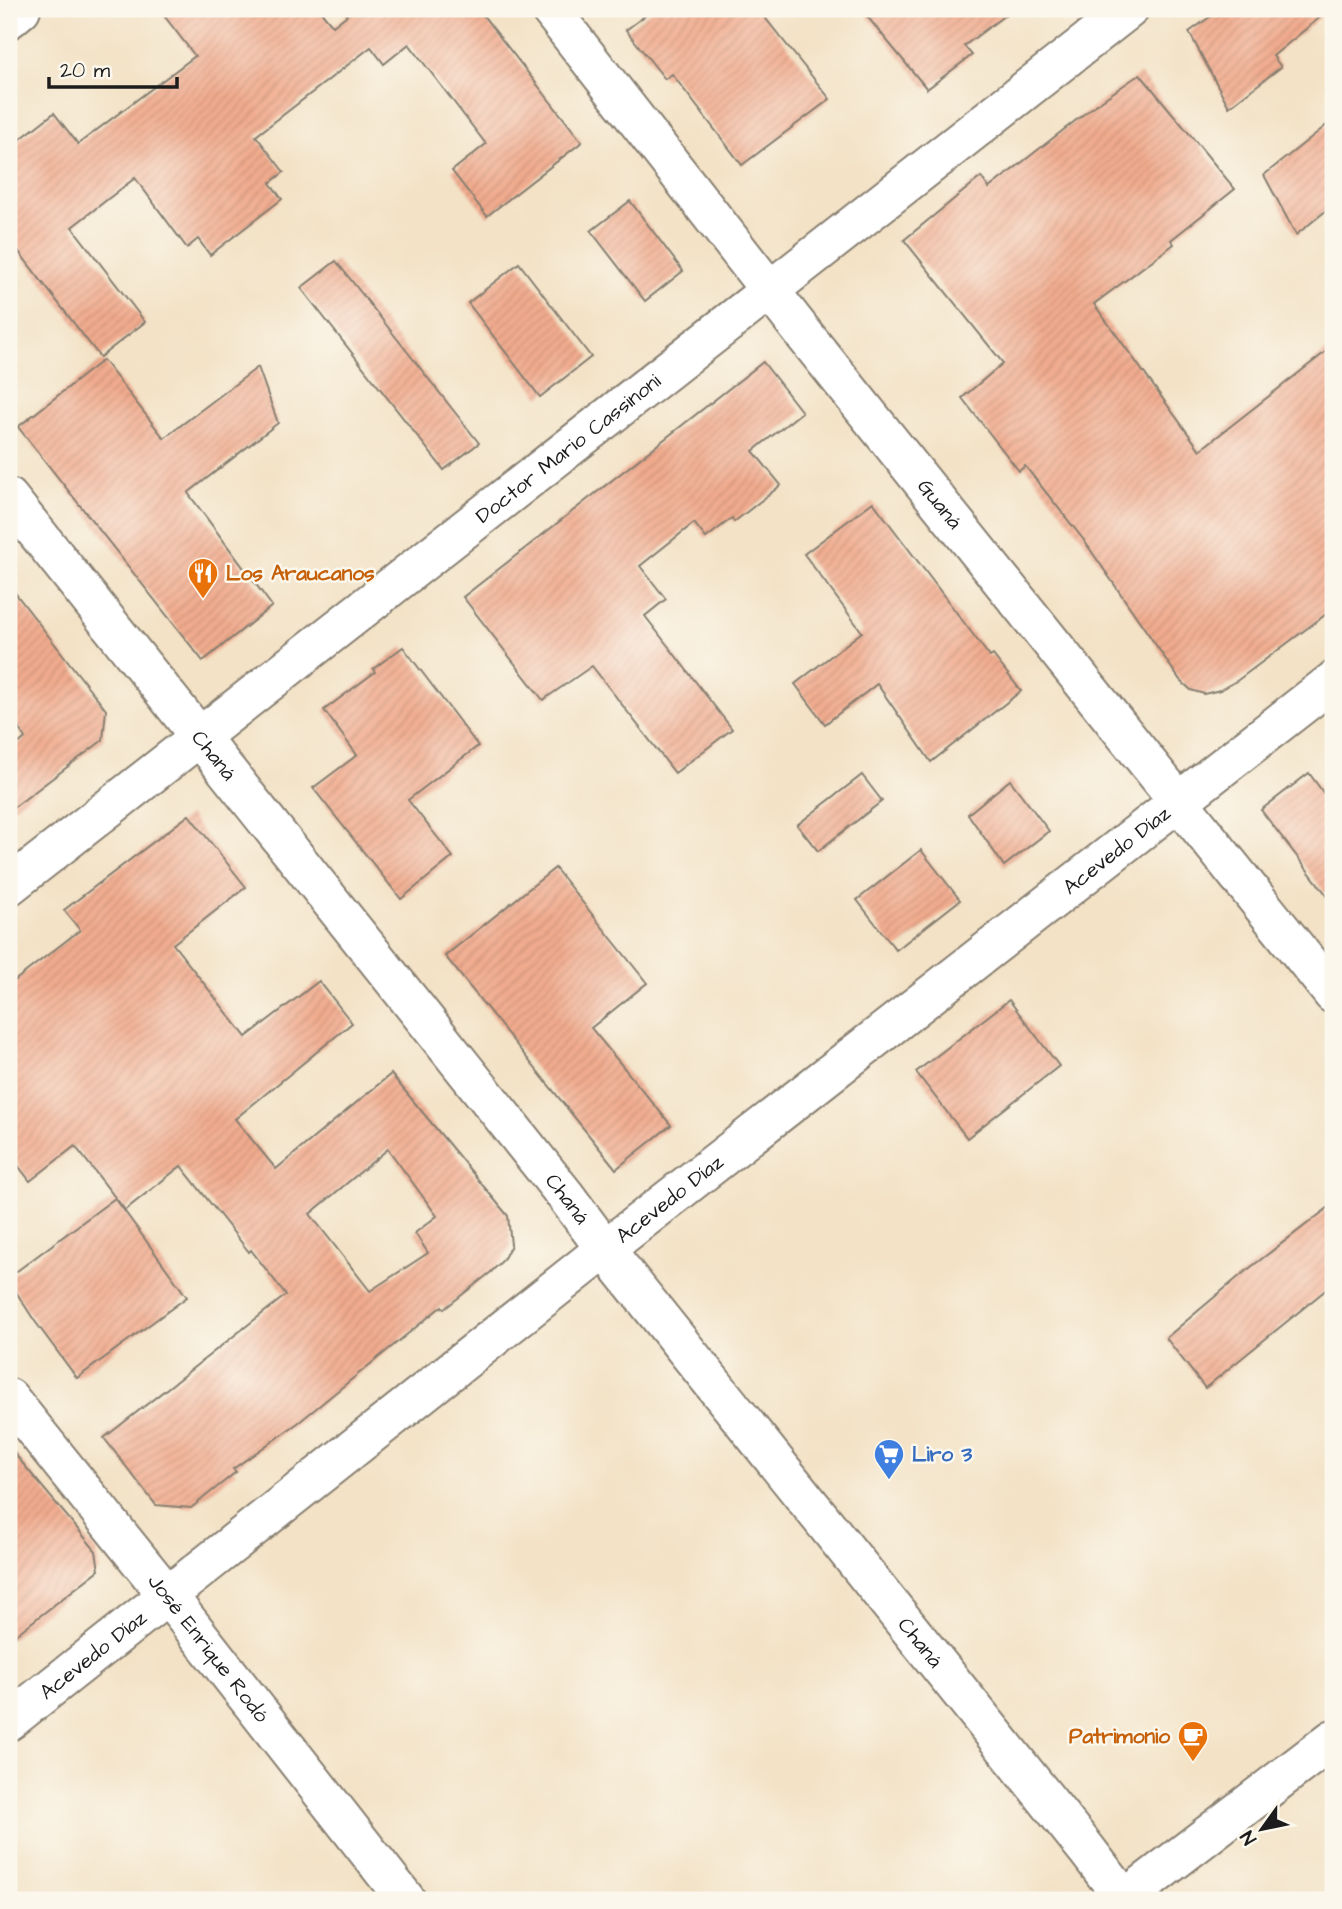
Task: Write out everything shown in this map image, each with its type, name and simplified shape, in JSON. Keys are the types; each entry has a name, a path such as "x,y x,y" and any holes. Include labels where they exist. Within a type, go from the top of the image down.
{"street":[{"path":"9,19 22,9"},
{"name":"Guaná","path":"550,9 769,290 1333,994"},
{"name":"Doctor Mario Cassinoni","path":"9,886 1129,9"},
{"name":"Chaná","path":"9,498 565,1195 605,1249 1087,1850 1124,1900"},
{"name":"Acevedo Díaz","path":"9,1721 605,1249 1333,681"},
{"name":"José Enrique Rodó","path":"9,1398 406,1900"},
{"path":"1124,1900 1333,1739"}],"building":[{"path":"159,9 319,9 333,26 347,15 342,9 478,9 582,142 487,216 452,171 486,144 409,44 384,64 371,47 256,136 284,172 270,183 282,199 210,255 198,239 187,248 135,178 72,227 145,322 100,357 9,239 9,148 54,113 78,144 195,56"},
{"path":"654,9 758,9 830,99 742,165 672,74 665,79 626,30"},
{"path":"861,9 1013,9 964,46 972,55 927,89"},
{"path":"1221,9 1330,9 1273,56 1281,67 1229,107 1189,32"},
{"path":"1140,74 1235,189 1171,240 1174,244 1094,304 1200,450 1333,346 1333,609 1238,680 1220,690 1204,694 1191,690 1180,680 1083,539 1025,466 1019,471 962,398 1003,363 904,240 981,177 989,188 1098,103"},
{"path":"1333,120 1333,205 1296,235 1264,175"},
{"path":"630,201 683,271 645,301 591,231"},
{"path":"336,261 479,443 444,470 301,288"},
{"path":"519,263 591,357 540,397 468,303"},
{"path":"103,360 164,438 258,367 278,423 188,493 272,606 203,661 18,427"},
{"path":"763,362 802,412 753,451 781,485 734,522 732,518 706,538 694,523 640,566 666,599 645,616 732,729 675,773 592,666 543,700 463,597"},
{"path":"873,502 990,657 993,655 1021,691 931,762 877,684 825,724 795,684 862,632 804,554"},
{"path":"9,585 106,710 103,740 9,811 9,752 25,738 9,714"},
{"path":"403,647 478,746 408,800 453,857 401,899 313,788 357,755 324,710"},
{"path":"1309,773 1333,806 1333,903 1261,810"},
{"path":"862,775 882,801 818,851 797,825"},
{"path":"1010,780 1049,831 1004,866 968,814"},
{"path":"189,815 246,887 173,944 246,1037 319,981 352,1023 235,1119 276,1169 391,1074 508,1216 511,1245 503,1260 491,1272 444,1309 442,1306 298,1423 233,1469 236,1472 191,1508 156,1505 104,1438 286,1295 181,1166 125,1210 75,1146 30,1181 9,1154 9,985 80,930 64,910","holes":["388,1149 437,1216 415,1233 428,1253 370,1291 310,1214"]},
{"path":"921,850 960,900 896,950 857,900"},
{"path":"555,868 647,983 591,1028 671,1125 616,1169 445,956"},
{"path":"1009,1000 1059,1066 967,1138 916,1072"},
{"path":"115,1198 187,1297 77,1378 34,1320 9,1277"},
{"path":"1333,1204 1333,1284 1205,1388 1166,1338 1242,1274"},
{"path":"9,1447 96,1551 99,1570 9,1640"}],"place":[{"name":"Los Araucanos","path":"203,600"},
{"name":"Liro 3","path":"889,1481"},
{"name":"Patrimonio","path":"1193,1763"}]}
